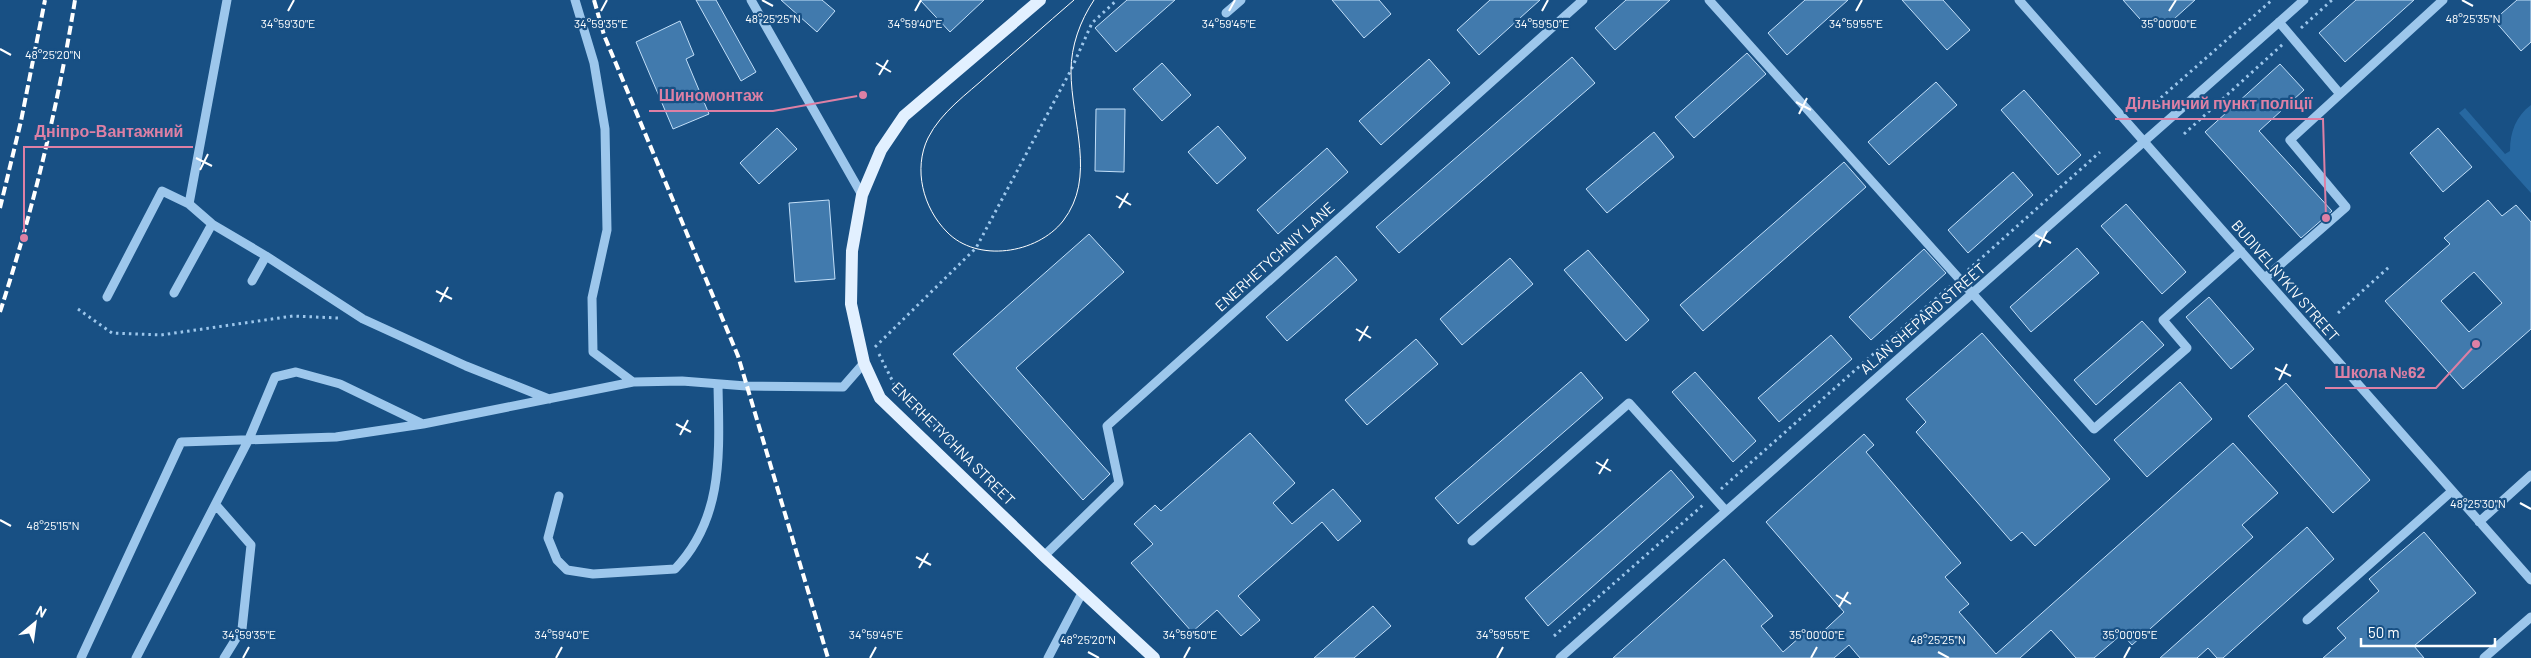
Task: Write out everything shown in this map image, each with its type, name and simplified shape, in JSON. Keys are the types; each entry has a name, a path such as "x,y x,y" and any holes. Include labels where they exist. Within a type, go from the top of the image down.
{"main road":[{"name":"ENERHETYCHNA STREET","path":"1040,0 904,116 881,150 862,195 852,250 851,304 864,363 880,398 1082,593 1154,658"}],"street":[{"path":"189,204 227,0"},
{"path":"575,0 594,63 605,129 607,230 592,298 593,352 633,382"},
{"path":"751,0 862,195"},
{"path":"1226,13 1241,0"},
{"name":"ENERHETYCHNIY LANE","path":"1044,556 1119,483 1107,426 1583,0"},
{"path":"1709,0 2094,429 2187,348 2163,320 2241,251"},
{"name":"BUDIVELNYKIV STREET","path":"2020,0 2531,580"},
{"name":"ALAN SHEPARD STREET","path":"1560,658 2304,0"},
{"path":"2265,278 2346,206 2290,140 2443,0"},
{"path":"2279,22 2340,94"},
{"path":"107,297 162,191 189,204 212,224 266,256 363,319 466,366 549,400"},
{"path":"174,293 212,224"},
{"path":"252,281 266,256"},
{"path":"82,658 181,442 336,438 423,424 633,382 682,381 718,384 843,387 864,363"},
{"path":"136,658 249,439 275,377 296,372 340,384 423,424"},
{"path":"559,496 548,538 557,560 567,570 593,574 674,569 682,561 704,526 717,486 718,384"},
{"path":"1472,541 1629,403 1726,511"},
{"path":"2479,522 2531,475"},
{"path":"2307,620 2452,491"},
{"path":"216,505 251,546 242,629 224,658"},
{"path":"1048,658 1082,593"},
{"path":"2484,658 2531,617"}],"path":[{"path":"864,363 867,350 875,346 976,248 1071,70 1092,22 1117,0"},
{"path":"2156,102 2272,0"},
{"path":"2184,134 2332,0"},
{"path":"1554,636 2100,152"},
{"path":"2338,313 2390,267"},
{"path":"78,309 112,333 160,335 292,316 363,319"},
{"path":"875,346 896,388 965,456"}],"shaded area":[{"path":"2531,105 2531,193 2459,113 2465,108 2505,154 2510,151 2511,137 2518,119"}],"building":[{"path":"696,0 716,0 756,72 741,81"},
{"path":"781,0 822,0 835,11 817,32"},
{"path":"920,0 984,0 950,32"},
{"path":"1127,0 1175,0 1116,52 1095,28"},
{"path":"1332,0 1379,0 1391,14 1364,38"},
{"path":"1490,0 1540,0 1479,55 1457,30"},
{"path":"1626,0 1670,0 1615,50 1595,28"},
{"path":"1805,0 1848,0 1787,55 1768,33"},
{"path":"1902,0 1943,0 1970,30 1947,50"},
{"path":"2123,0 2195,0 2164,28 2157,20 2148,28"},
{"path":"2356,0 2414,0 2345,62 2319,33"},
{"path":"2517,0 2531,0 2531,42 2521,51 2494,20"},
{"path":"680,21 694,55 686,59 709,114 673,129 636,42"},
{"path":"1747,53 1766,74 1694,138 1675,117"},
{"path":"1572,57 1595,83 1399,253 1376,227"},
{"path":"1429,59 1450,83 1381,145 1359,121"},
{"path":"1162,63 1191,95 1162,121 1133,89"},
{"path":"2280,64 2304,90 2259,131 2332,211 2301,238 2205,132"},
{"path":"1936,82 1957,105 1889,165 1868,142"},
{"path":"2024,90 2081,155 2058,175 2001,110"},
{"path":"1096,109 1125,109 1124,172 1095,171"},
{"path":"1218,126 1246,158 1217,184 1188,152"},
{"path":"777,128 797,149 759,184 740,163"},
{"path":"2438,128 2472,167 2443,192 2410,153"},
{"path":"1654,132 1674,157 1607,213 1586,189"},
{"path":"1327,148 1348,172 1278,234 1257,210"},
{"path":"1844,162 1866,187 1703,331 1680,305"},
{"path":"2013,172 2033,195 1968,253 1948,230"},
{"path":"829,200 835,279 795,282 789,203"},
{"path":"2488,200 2502,216 2516,205 2531,222 2531,329 2463,389 2385,301 2450,244 2444,238","holes":["2474,272 2502,303 2469,332 2441,301"]},
{"path":"2126,204 2186,272 2162,294 2101,226"},
{"path":"1089,234 1124,272 1016,368 1110,474 1083,500 953,354"},
{"path":"2077,248 2099,273 2031,332 2010,307"},
{"path":"1924,249 1946,273 1871,340 1849,317"},
{"path":"1588,250 1649,320 1626,341 1564,270"},
{"path":"1336,256 1357,280 1287,341 1266,317"},
{"path":"1510,258 1533,284 1462,345 1440,319"},
{"path":"2209,297 2254,349 2231,369 2186,317"},
{"path":"2142,321 2164,345 2096,405 2074,380"},
{"path":"1982,333 2110,479 2035,546 2022,532 2011,541 1916,432 1926,422 1906,399"},
{"path":"1831,335 1852,359 1779,422 1758,398"},
{"path":"1416,339 1438,364 1367,425 1345,400"},
{"path":"1581,372 1603,398 1458,524 1435,498"},
{"path":"1695,372 1756,441 1733,462 1672,392"},
{"path":"2180,382 2212,419 2147,477 2114,440"},
{"path":"2286,383 2370,480 2333,513 2248,416"},
{"path":"1250,433 1295,483 1273,503 1292,524 1333,489 1361,521 1338,541 1322,522 1238,596 1260,620 1241,636 1217,610 1192,632 1131,563 1153,544 1134,524 1155,505 1161,511"},
{"path":"1864,434 1874,445 1866,452 1961,563 1945,577 1969,604 1959,612 1996,654 2233,443 2278,493 2242,525 2253,537 2132,645 2122,634 2094,658 2076,658 2051,630 2020,658 1860,658 1849,645 1834,658 1613,658 1724,559 1773,616 1761,626 1783,652 1808,630 1816,638 1844,612 1766,522"},
{"path":"1671,470 1694,497 1548,626 1525,598"},
{"path":"2307,527 2334,559 2223,658 2217,658 2208,648 2197,658 2160,658"},
{"path":"2424,532 2476,593 2414,646 2424,658 2323,658 2346,638 2337,628 2379,591 2369,579"},
{"path":"1373,606 1391,626 1354,658 1314,658"}],"tram line":[{"path":"1074,0 955,104 940,120 928,138 921,162 921,175 926,200 932,212 947,232 960,242 974,248 990,251 1023,247 1038,241 1052,232 1063,221 1073,204 1079,186 1080,149 1072,90 1071,62 1077,34 1084,16 1094,0"}],"railway":[{"path":"0,208 21,121 45,0"},
{"path":"0,312 44,158 75,0"},
{"path":"594,0 604,35 738,356 828,658"}],"place":[{"name":"Шиномонтаж","path":"863,95"},
{"name":"Дільничий пункт поліції","path":"2326,218"},
{"name":"Дніпро-Вантажний","path":"24,238"},
{"name":"Школа №62","path":"2476,344"}]}
